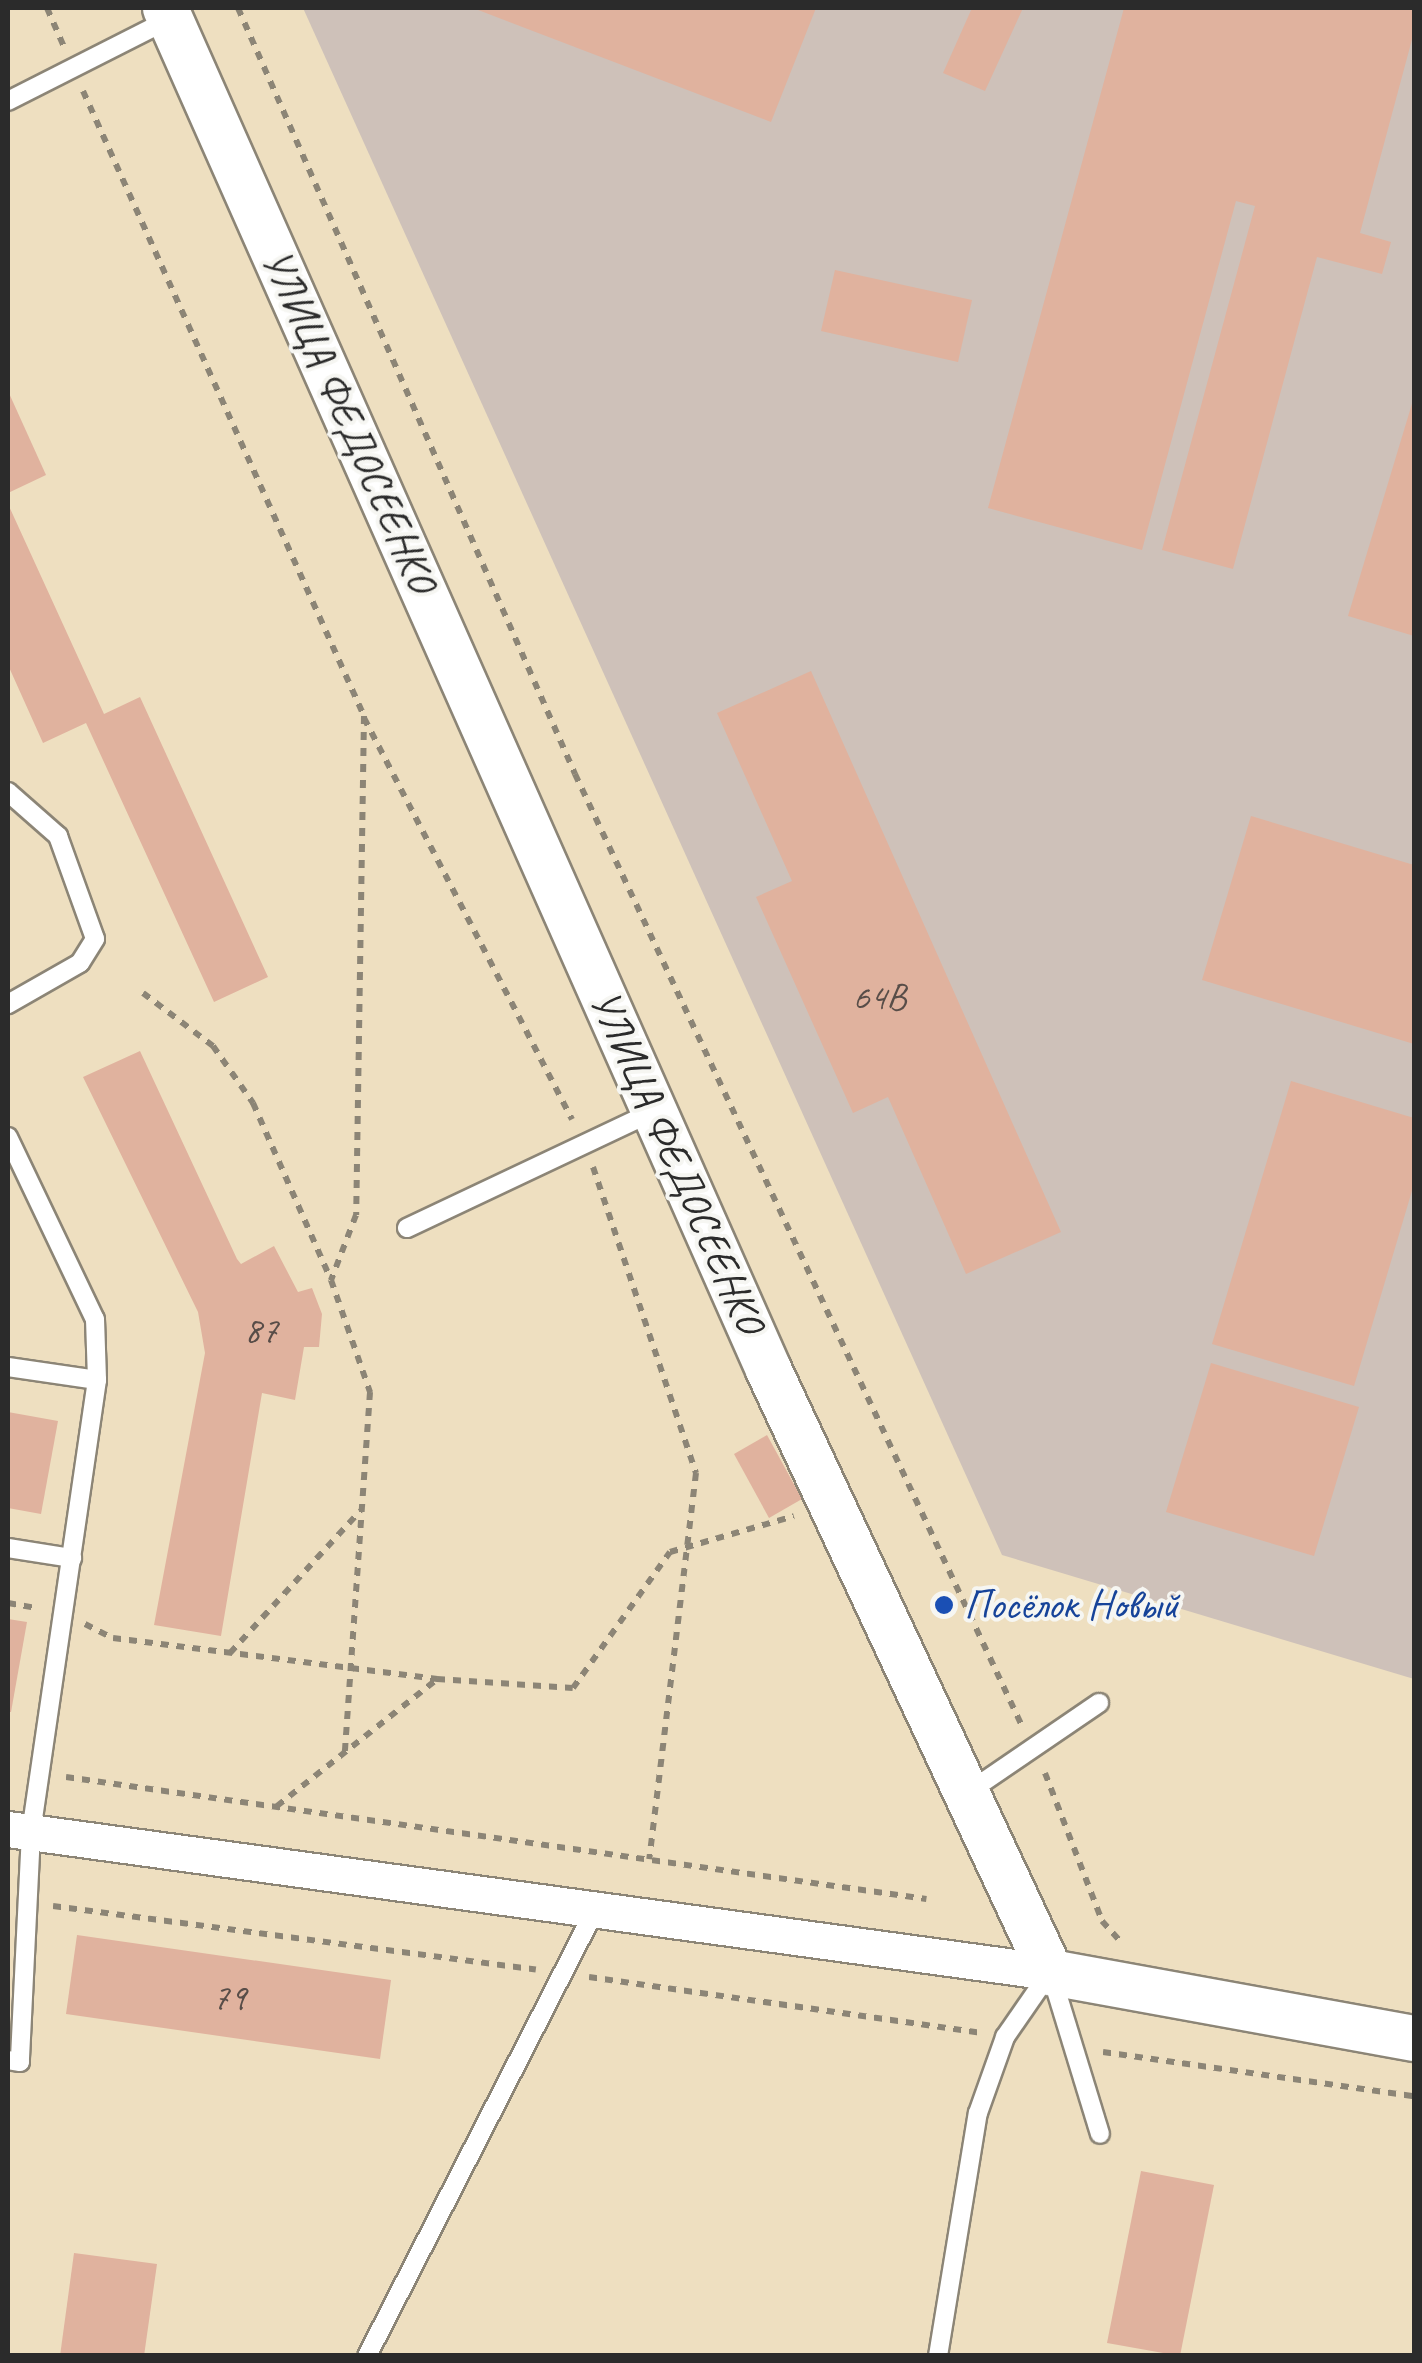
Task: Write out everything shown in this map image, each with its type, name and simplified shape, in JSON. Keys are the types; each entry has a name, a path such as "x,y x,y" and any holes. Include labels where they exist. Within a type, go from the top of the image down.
{"street":[{"name":"УЛИЦА ФЕДОСЕЕНКО","path":"168,13 830,1506 1050,1972"},
{"path":"20,1831 1050,1972 1414,2038"}],"lane":[{"path":"8,100 168,13"},
{"path":"8,792 58,836 94,939 80,963 8,1004"},
{"path":"407,1228 654,1111"},
{"path":"8,1138 95,1319 97,1380 43,1774 20,1831 28,1902 20,2062 8,2060"},
{"path":"8,1367 97,1380"},
{"path":"8,1548 72,1558"},
{"path":"966,1793 1099,1704"},
{"path":"367,2356 595,1910"},
{"path":"938,2356 978,2113 1005,2037 1050,1972"},
{"path":"1050,1972 1100,2134"}],"path":[{"path":"47,8 364,716 585,1144 696,1472 650,1859"},
{"path":"238,8 575,774 1035,1747 1102,1921 1132,1953"},
{"path":"331,1280 356,1215 364,716"},
{"path":"143,993 213,1046 253,1103 331,1280 370,1392 347,1667 344,1752"},
{"path":"64,1613 113,1638 437,1678 573,1688 670,1552 830,1506"},
{"path":"230,1653 360,1510"},
{"path":"276,1807 437,1678"},
{"path":"43,1774 926,1898"},
{"path":"28,1902 1005,2037"},
{"path":"1074,2047 1414,2096"}],"shaded area":[{"path":"303,8 1414,8 1414,1679 1002,1555"}],"building":[{"path":"473,8 816,8 771,122"},
{"path":"972,8 1023,8 985,91 943,73"},
{"path":"1124,8 1414,8 1414,32 1360,233 1391,242 1382,274 1317,257 1233,569 1162,550 1255,206 1236,201 1142,550 988,508"},
{"path":"835,270 972,300 958,362 821,331"},
{"path":"8,391 46,475 8,493"},
{"path":"1414,397 1414,636 1348,616"},
{"path":"8,504 104,714 140,697 268,977 214,1002 86,723 43,743 8,665"},
{"path":"811,671 1061,1232 966,1274 888,1097 853,1113 756,897 792,881 717,713"},
{"path":"1251,816 1414,865 1414,1044 1202,980"},
{"path":"140,1051 237,1259 241,1264 274,1246 298,1292 312,1288 322,1314 319,1347 304,1347 295,1400 262,1393 221,1636 154,1625 205,1353 198,1312 83,1077"},
{"path":"1291,1081 1414,1118 1414,1184 1354,1386 1212,1344"},
{"path":"1211,1363 1359,1407 1314,1556 1166,1512"},
{"path":"8,1412 58,1421 41,1514 8,1508"},
{"path":"767,1435 802,1499 769,1518 734,1454"},
{"path":"8,1619 27,1622 11,1712 8,1712"},
{"path":"77,1935 391,1980 380,2059 66,2014"},
{"path":"1141,2171 1214,2185 1180,2356 1107,2343"},
{"path":"74,2253 157,2264 144,2356 60,2356"}],"place":[{"name":"Посёлок Новый","path":"944,1605"}]}
